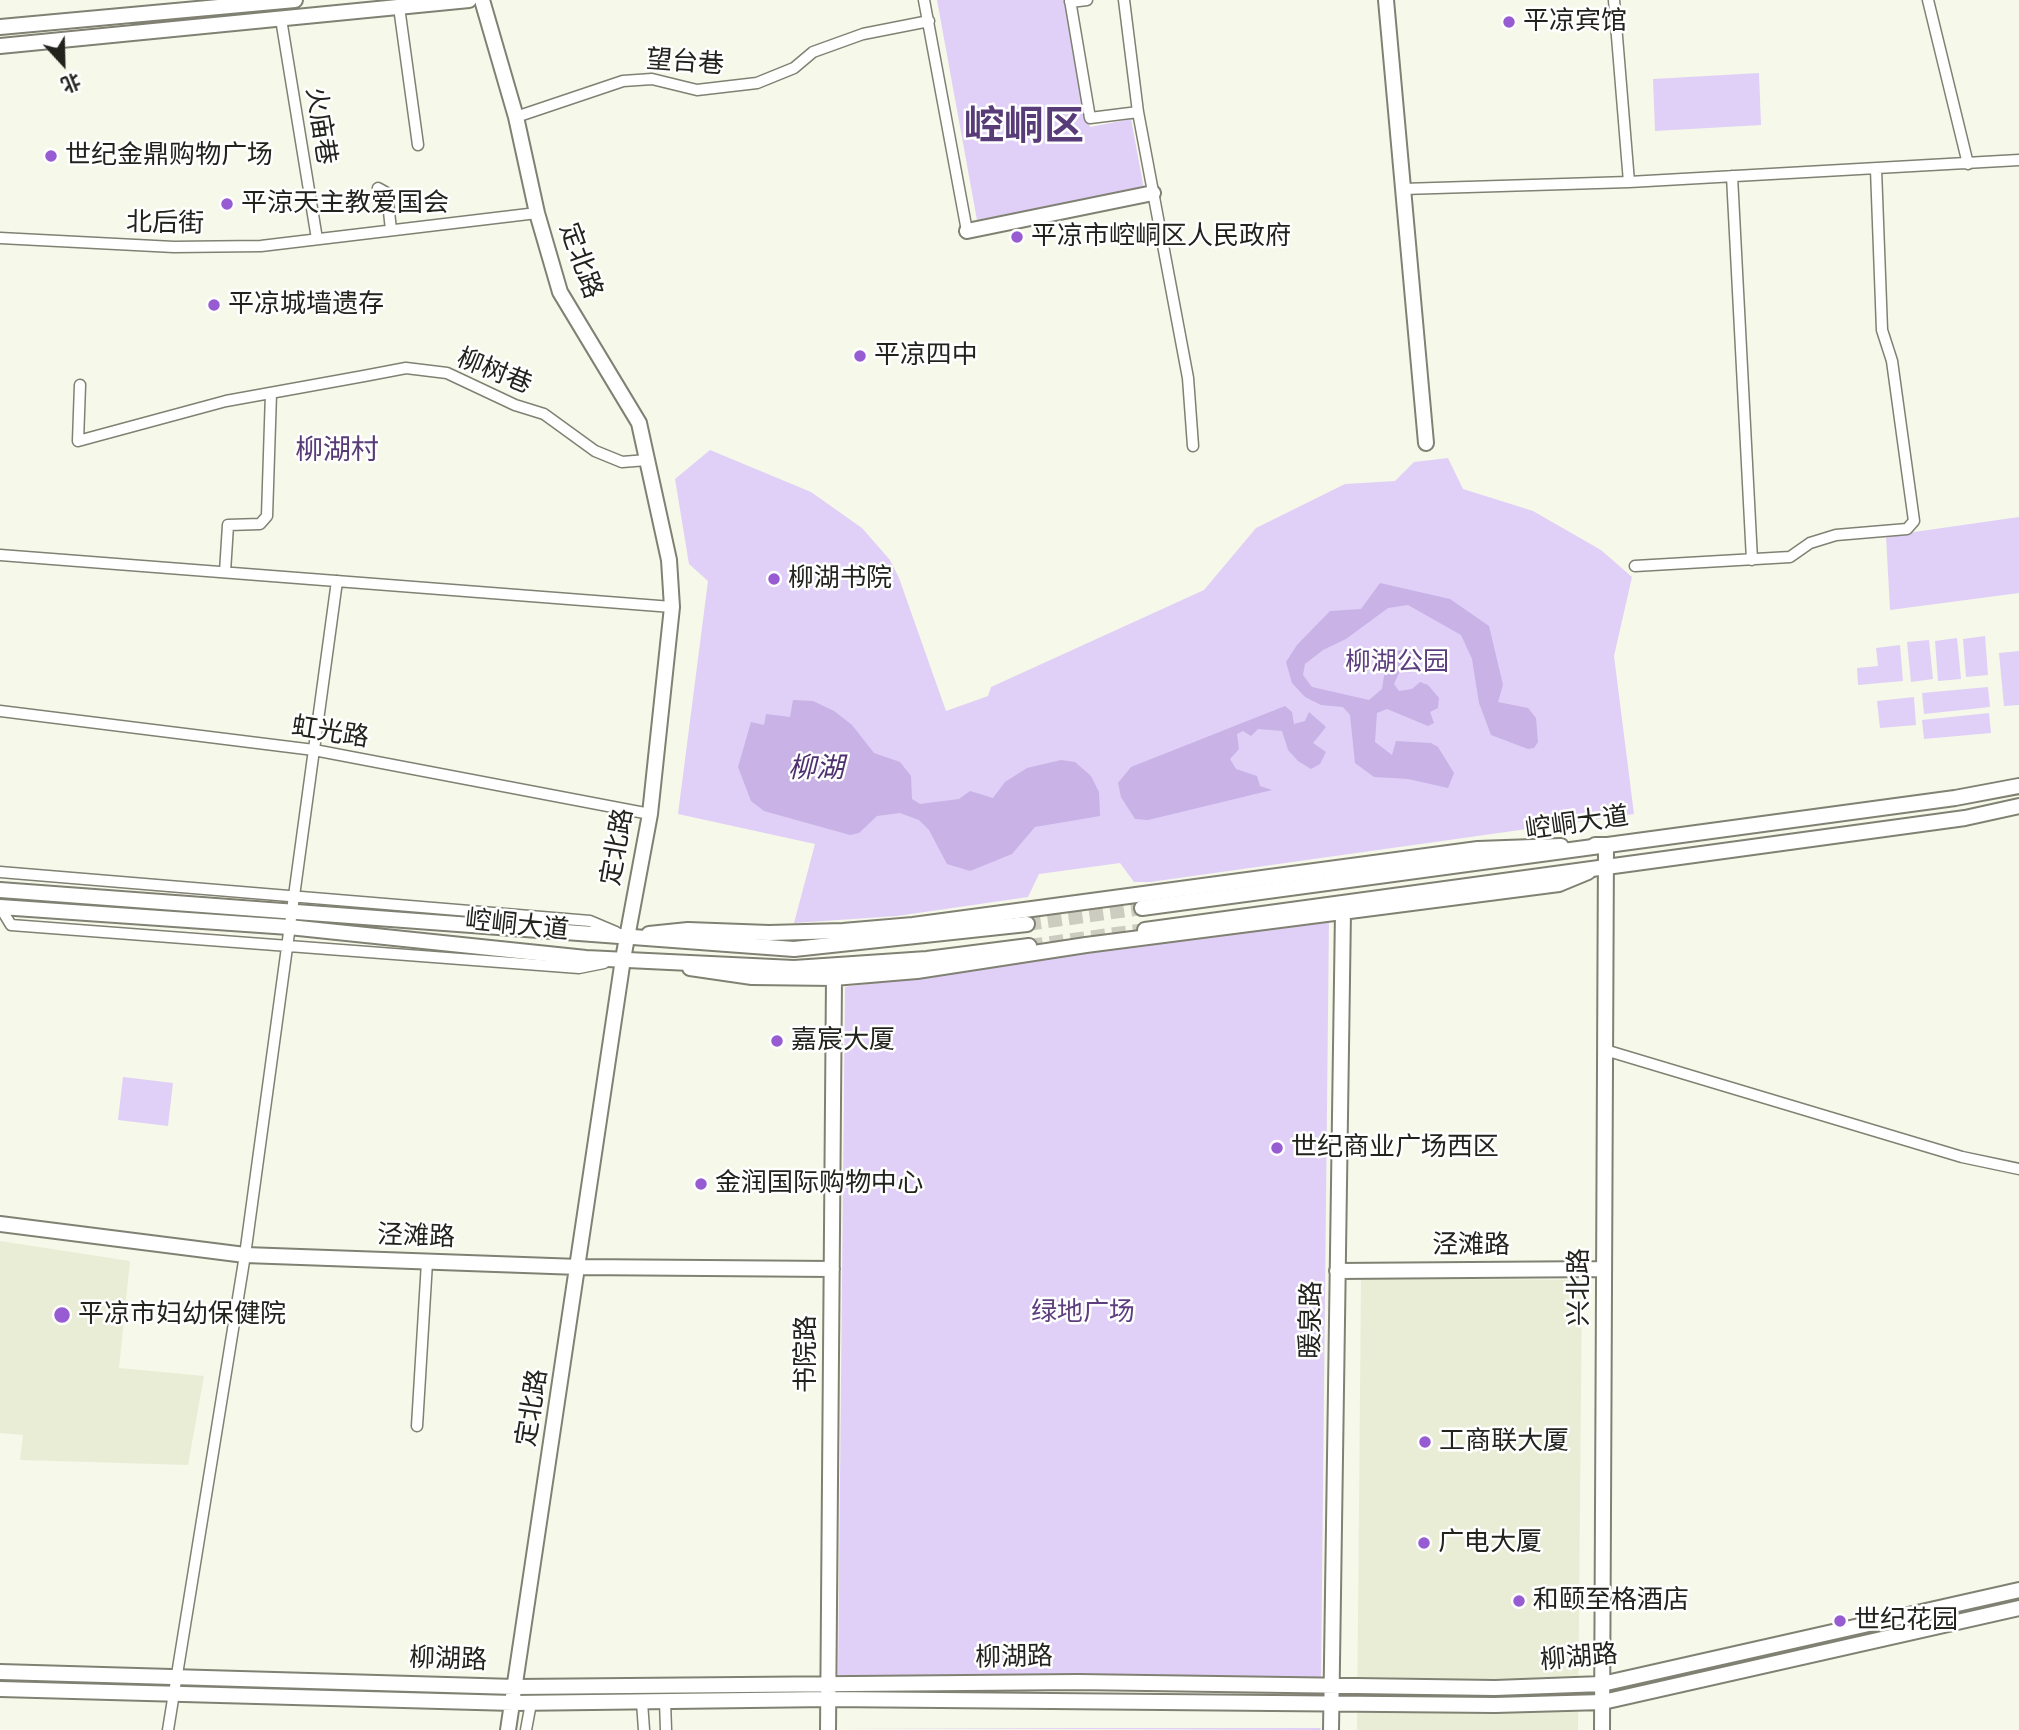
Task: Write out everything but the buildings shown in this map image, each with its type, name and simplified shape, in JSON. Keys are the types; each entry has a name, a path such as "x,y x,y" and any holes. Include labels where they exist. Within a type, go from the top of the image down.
{"main road":[{"path":"0,27 116,8 295,0"},
{"path":"0,46 470,0"},
{"name":"定北路","path":"482,0 516,117 537,213 560,292 639,423 669,560 672,607 650,814 626,937 508,1730"},
{"path":"1386,0 1426,443"},
{"path":"116,8 117,35"},
{"path":"967,231 1153,193"},
{"name":"崆峒大道","path":"1142,908 1955,798 2019,786"},
{"name":"崆峒大道","path":"1145,930 1965,818 2019,806"},
{"path":"626,937 688,930 769,933 843,931 1478,849 1606,845"},
{"name":"兴北路","path":"1602,1730 1606,845"},
{"path":"623,959 752,977 834,978 917,971 1086,945 1559,884 1605,866"},
{"name":"崆峒大道","path":"0,890 290,920 623,959 794,968 927,959 1029,946"},
{"name":"崆峒大道","path":"0,907 626,937 794,949 1027,924"},
{"name":"暖泉路","path":"1331,1730 1343,911"},
{"name":"书院路","path":"828,1730 834,978"},
{"name":"泾滩路","path":"0,1224 245,1255 579,1267 832,1269"},
{"name":"泾滩路","path":"1337,1271 1605,1269"},
{"name":"柳湖路","path":"0,1672 515,1687 829,1683 1495,1688 1602,1684 2019,1590"},
{"name":"柳湖路","path":"0,1689 513,1703 829,1699 1495,1705 1603,1702 2019,1608"}],"street":[{"path":"924,0 967,231"},
{"path":"1087,0 1070,1 1090,118 1138,112"},
{"path":"1124,0 1138,112 1188,378 1194,446"},
{"path":"1614,0 1629,182"},
{"path":"1928,0 1968,164"},
{"path":"399,7 418,145"},
{"name":"火庙巷","path":"281,19 317,239"},
{"name":"望台巷","path":"516,117 623,81 652,79 697,90 757,83 794,68 813,52 863,34 929,21"},
{"path":"1404,189 1629,182 2019,160"},
{"path":"1635,566 1790,556 1810,543 1836,535 1906,529 1914,521 1892,361 1882,330 1876,169"},
{"path":"1732,176 1752,560"},
{"path":"378,188 387,193 391,230"},
{"name":"北后街","path":"0,238 174,247 261,246 537,213"},
{"name":"柳树巷","path":"80,385 78,441 226,401 405,368 447,373 515,405 544,414 595,451 622,462 647,460"},
{"path":"225,572 228,525 260,524 267,516 271,393"},
{"path":"0,555 672,607"},
{"path":"168,1730 245,1255 337,581"},
{"name":"虹光路","path":"0,710 314,750 650,814"},
{"path":"0,872 590,921 626,937"},
{"path":"0,907 12,925"},
{"path":"0,924 579,968 623,959"},
{"path":"1605,1050 1962,1157 2019,1168"},
{"path":"417,1426 428,1262"},
{"path":"666,1701 666,1730"},
{"path":"642,1702 644,1730"},
{"path":"526,1730 531,1703"}],"shaded area":[{"name":"平凉市妇幼保健院","path":"0,1241 130,1261 119,1368 204,1376 188,1465 20,1460 23,1435 0,1433"},
{"path":"1361,1278 1582,1280 1578,1730 1357,1730"}],"green space":[{"path":"937,0 1066,0 1090,127 1131,119 1144,189 977,220"},
{"path":"1759,73 1761,125 1655,131 1653,79"},
{"name":"柳湖公园","path":"710,450 811,492 862,528 890,560 899,578 946,711 988,696 991,687 1204,590 1256,528 1345,484 1395,481 1414,462 1448,458 1463,489 1533,511 1601,550 1632,577 1614,656 1634,814 1150,882 1134,882 1120,863 1039,874 1028,897 897,916 794,923 815,844 678,814 708,581 689,564 675,479"},
{"path":"2019,517 2019,593 1890,610 1886,536"},
{"path":"1985,636 1988,675 1966,677 1963,639"},
{"path":"1957,638 1961,679 1938,681 1935,641"},
{"path":"1929,640 1933,679 1911,682 1907,642"},
{"path":"1900,645 1903,681 1858,685 1857,668 1878,666 1876,648"},
{"path":"2019,651 2019,705 2004,706 1999,653"},
{"path":"1988,687 1990,707 1924,714 1922,693"},
{"path":"1914,697 1916,725 1880,728 1877,701"},
{"path":"1989,713 1991,733 1924,739 1922,720"},
{"name":"绿地广场","path":"1329,917 1321,1680 838,1676 845,987"},
{"path":"123,1077 173,1083 168,1126 118,1120"},
{"path":"842,1728 1321,1728 1320,1730"}],"water":[{"path":"1380,583 1450,599 1489,626 1503,685 1498,702 1528,708 1536,718 1538,742 1534,748 1528,749 1491,735 1479,703 1472,659 1461,635 1408,605 1388,608 1346,639 1323,650 1305,664 1303,675 1312,687 1369,700 1382,689 1386,662 1396,651 1408,649 1417,660 1414,672 1399,673 1394,684 1399,691 1412,689 1420,682 1428,685 1439,698 1438,708 1430,712 1434,723 1428,726 1387,709 1377,713 1375,742 1392,755 1396,741 1431,743 1438,747 1454,773 1448,788 1408,779 1374,777 1355,763 1350,715 1343,707 1321,705 1305,697 1292,683 1286,662 1297,645 1330,611 1361,609"},
{"name":"柳湖","path":"793,700 813,701 834,711 852,725 874,753 900,762 911,776 912,799 920,804 959,799 970,791 993,798 1005,782 1027,768 1061,760 1075,762 1091,776 1099,792 1100,816 1035,827 1012,854 970,871 947,864 929,830 919,820 900,813 877,816 859,833 850,835 764,811 751,801 738,767 751,722 764,725 766,714 790,717"},
{"path":"1285,706 1292,712 1294,724 1305,721 1309,712 1326,727 1313,743 1326,752 1320,764 1311,769 1298,761 1288,750 1282,731 1258,729 1251,736 1243,731 1237,734 1239,749 1230,759 1236,769 1257,776 1260,786 1272,790 1148,820 1135,819 1121,797 1118,783 1131,767"}],"tunnel":[{"path":"1027,924 1142,908"},
{"path":"1029,946 1145,930"}],"place":[{"name":"平凉宾馆","path":"1509,22"},
{"name":"世纪金鼎购物广场","path":"51,156"},
{"name":"平涼天主教爱国会","path":"227,204"},
{"name":"平凉市崆峒区人民政府","path":"1017,237"},
{"name":"平凉城墙遗存","path":"214,305"},
{"name":"平凉四中","path":"860,356"},
{"name":"柳湖书院","path":"774,579"},
{"name":"嘉宸大厦","path":"777,1041"},
{"name":"世纪商业广场西区","path":"1277,1148"},
{"name":"金润国际购物中心","path":"701,1184"},
{"name":"平凉市妇幼保健院","path":"62,1315"},
{"name":"工商联大厦","path":"1425,1442"},
{"name":"广电大厦","path":"1424,1543"},
{"name":"和颐至格酒店","path":"1519,1601"},
{"name":"世纪花园","path":"1840,1621"}],"district":[{"name":"崆峒区","path":"1024,128"},
{"name":"柳湖村","path":"337,451"}]}
